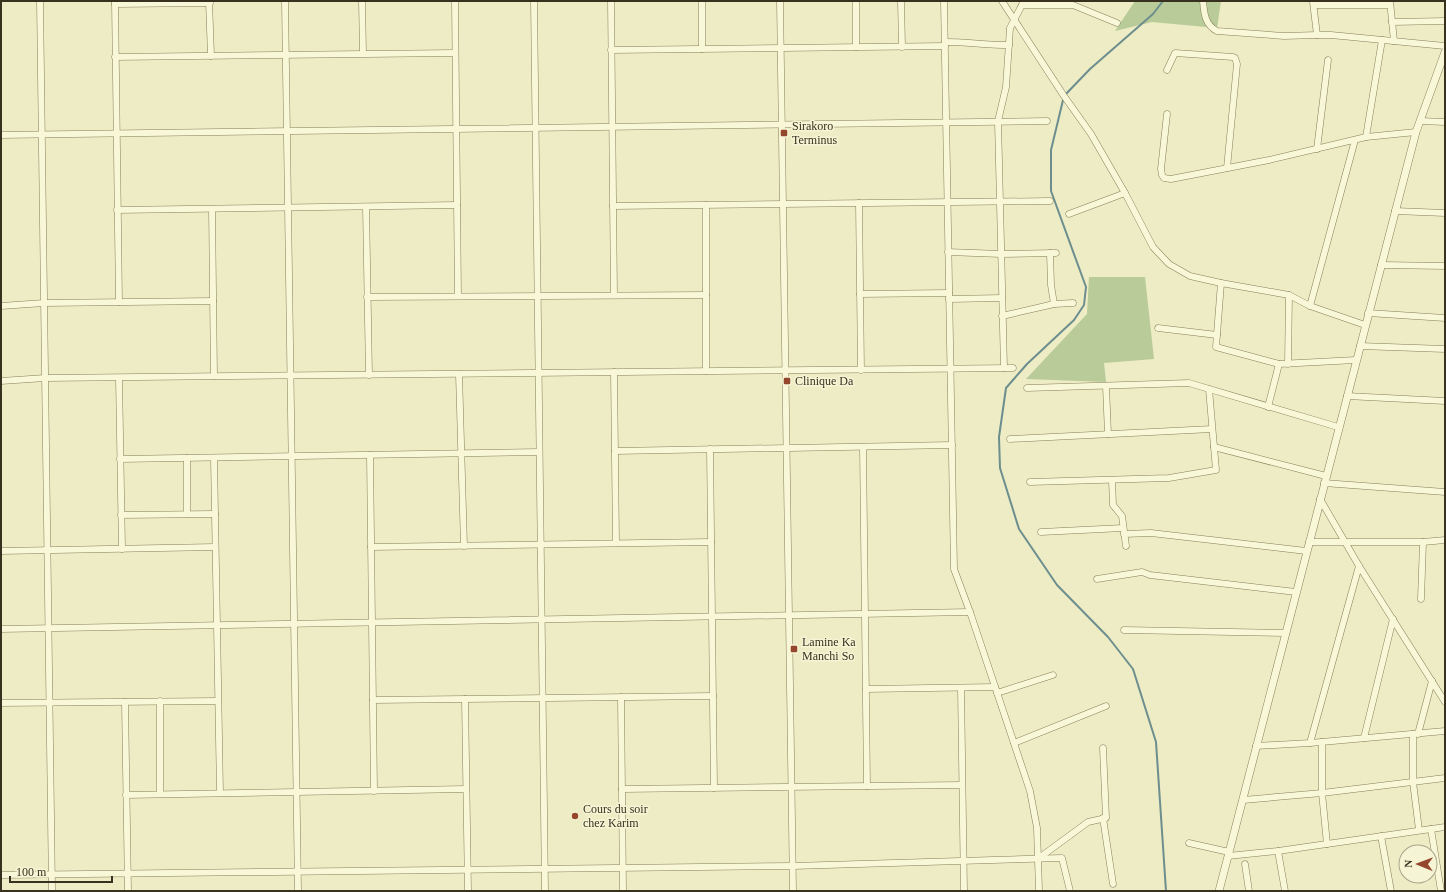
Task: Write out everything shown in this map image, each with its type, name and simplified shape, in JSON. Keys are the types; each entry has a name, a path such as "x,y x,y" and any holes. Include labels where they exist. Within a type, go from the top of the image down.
{"street":[{"path":"40,1 52,891"},
{"path":"285,1 298,891"},
{"path":"362,1 363,53"},
{"path":"455,1 458,296"},
{"path":"534,1 545,891"},
{"path":"610,1 614,295"},
{"path":"702,1 702,49"},
{"path":"780,1 793,891"},
{"path":"856,1 856,47"},
{"path":"901,1 902,46"},
{"path":"944,1 954,569 1030,790 1037,828 1039,891"},
{"path":"1002,1 1064,96 1091,134 1153,247 1169,264 1190,276 1288,295 1310,306 1365,325"},
{"path":"1204,1 1204,13 1207,22 1211,28 1217,31 1284,36 1317,35 1445,46"},
{"path":"119,302 115,3 210,2 211,56"},
{"path":"1004,368 998,121 1006,87 1010,28 1023,3 1074,3 1117,23"},
{"path":"1317,35 1313,3 1390,3 1394,41"},
{"path":"1392,22 1445,22"},
{"path":"1366,137 1382,40"},
{"path":"611,50 902,46 961,42 984,45 1009,45"},
{"path":"1219,891 1338,427 1416,132 1445,52"},
{"path":"115,57 455,53"},
{"path":"1167,70 1174,53 1233,56 1235,58 1237,64 1227,168"},
{"path":"1317,149 1328,60"},
{"path":"1167,114 1161,169 1164,178 1171,179 1317,149 1366,137 1416,132"},
{"path":"1,135 1047,121"},
{"path":"1420,121 1445,122"},
{"path":"1310,306 1355,140"},
{"path":"1069,214 1125,194"},
{"path":"613,206 1050,201"},
{"path":"859,203 861,370"},
{"path":"117,210 457,205"},
{"path":"706,205 706,371"},
{"path":"366,207 369,375"},
{"path":"212,209 214,376"},
{"path":"1395,211 1445,213"},
{"path":"948,252 1001,254 1053,253 1051,285 1054,304"},
{"path":"1381,265 1445,266"},
{"path":"1221,283 1216,347 1279,364 1356,360"},
{"path":"860,294 1002,298"},
{"path":"368,297 706,295"},
{"path":"1288,295 1288,364"},
{"path":"1,306 44,303 213,301"},
{"path":"1002,316 1054,304 1073,304"},
{"path":"1368,313 1445,318"},
{"path":"1158,328 1217,335"},
{"path":"1360,346 1445,349"},
{"path":"1268,407 1279,364"},
{"path":"1,381 45,378 1012,368"},
{"path":"614,372 616,543"},
{"path":"459,374 464,546"},
{"path":"119,378 122,548"},
{"path":"1027,388 1189,383 1338,427"},
{"path":"1106,386 1108,434"},
{"path":"1030,482 1169,478 1216,470 1209,389"},
{"path":"1347,396 1445,401"},
{"path":"1010,439 1212,429"},
{"path":"615,451 952,445"},
{"path":"863,447 867,786"},
{"path":"1214,447 1325,479 1445,492"},
{"path":"710,449 714,788"},
{"path":"120,459 539,452"},
{"path":"370,455 374,791"},
{"path":"187,458 187,514"},
{"path":"214,458 220,794"},
{"path":"1112,480 1113,505 1122,516 1126,546"},
{"path":"1320,499 1359,566 1445,702"},
{"path":"121,515 215,514"},
{"path":"1041,532 1124,531 1306,551"},
{"path":"1309,542 1423,542 1445,540"},
{"path":"371,547 711,542"},
{"path":"1421,599 1423,542"},
{"path":"1,550 215,547"},
{"path":"1310,743 1359,566"},
{"path":"1097,579 1142,572 1150,576 1296,592"},
{"path":"1,629 970,612"},
{"path":"1364,738 1393,619"},
{"path":"1124,630 1285,633"},
{"path":"866,689 961,688 996,690 1053,675"},
{"path":"1420,830 1413,782 1416,734 1432,681"},
{"path":"961,688 964,891"},
{"path":"373,700 713,696"},
{"path":"621,697 624,891"},
{"path":"465,699 468,891"},
{"path":"160,701 160,794"},
{"path":"1,703 218,701"},
{"path":"125,702 128,891"},
{"path":"1014,743 1106,706"},
{"path":"1256,746 1310,743 1445,731"},
{"path":"1322,742 1322,792 1327,844"},
{"path":"1103,748 1106,818 1104,818 1113,884"},
{"path":"1242,800 1445,778"},
{"path":"622,789 962,785"},
{"path":"126,795 466,789"},
{"path":"1039,858 1088,822 1104,818"},
{"path":"1189,843 1229,854 1278,851 1445,827"},
{"path":"1431,829 1441,891"},
{"path":"1381,836 1390,891"},
{"path":"1278,851 1285,891"},
{"path":"1,876 793,866 1062,858 1070,891"},
{"path":"1245,864 1249,891"}],"green space":[{"path":"1135,1 1221,1 1217,28 1152,22 1115,31"},
{"path":"1089,277 1145,277 1154,359 1104,363 1106,382 1026,379 1087,314"}],"waterway":[{"path":"1163,1 1153,14 1090,69 1064,96 1051,150 1051,191 1086,287 1084,305 1074,320 1027,364 1006,388 999,437 1000,468 1019,529 1057,585 1108,637 1133,669 1156,742 1166,891"}],"place":[{"name":"Sirakoro Terminus","path":"784,133"},
{"name":"Clinique Da","path":"787,381"},
{"name":"Lamine Ka Manchi So","path":"794,649"},
{"name":"Cours du soir chez Karim","path":"575,816"}]}
